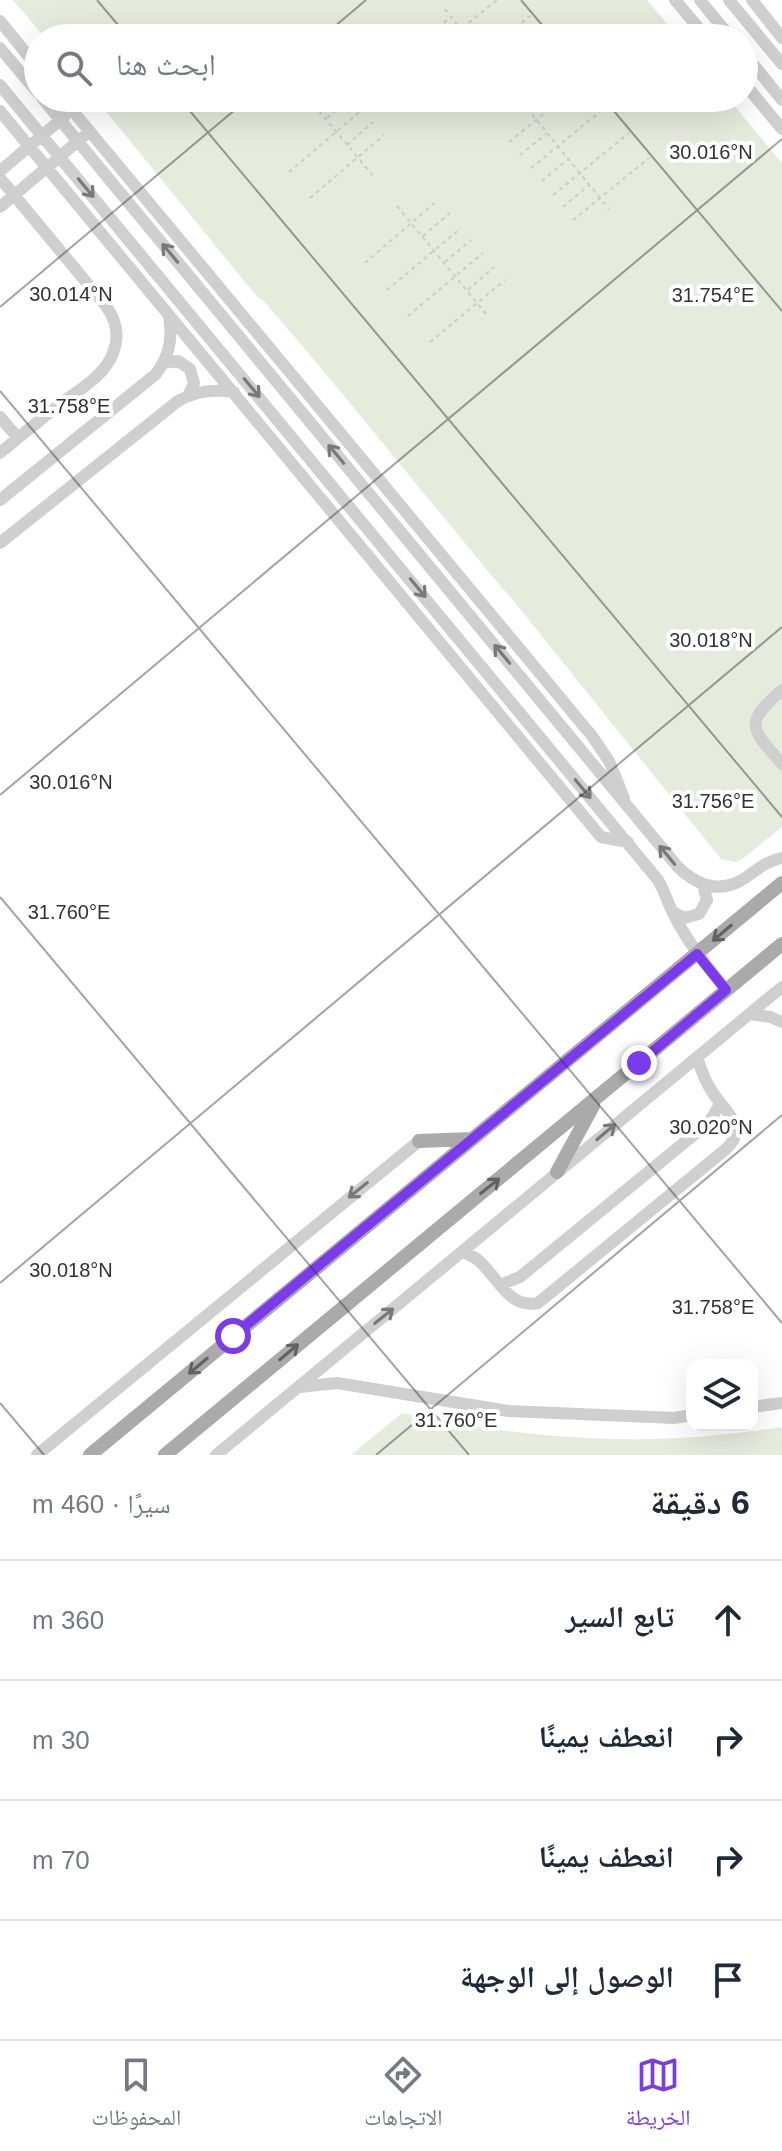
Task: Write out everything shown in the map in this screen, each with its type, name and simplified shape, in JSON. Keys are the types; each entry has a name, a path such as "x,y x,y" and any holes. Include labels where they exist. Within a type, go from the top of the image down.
{"main road":[{"path":"90,1455 782,883"},
{"path":"165,1455 782,944"},
{"path":"557,1172 596,1099"},
{"path":"419,1141 472,1139"}],"street":[{"path":"675,0 695,24"},
{"path":"700,0 720,24"},
{"path":"729,0 749,24"},
{"path":"752,0 782,38"},
{"path":"0,21 24,51"},
{"path":"758,35 782,64"},
{"path":"0,48 24,77"},
{"path":"758,70 782,100"},
{"path":"0,85 628,842 658,880 697,954 726,990"},
{"path":"758,100 782,129"},
{"path":"0,111 601,837 628,842"},
{"path":"54,112 677,866 703,885 721,887 733,884 763,864 782,858"},
{"path":"0,171 70,112"},
{"path":"74,112 592,736 609,761 626,805"},
{"path":"0,207 90,131"},
{"path":"0,178 106,306 116,327 117,339 115,351 102,371 0,453"},
{"path":"0,500 146,382 163,363 171,341 166,310"},
{"path":"163,363 178,361 190,369 194,383 188,396"},
{"path":"0,543 169,407 188,396 210,391 234,392"},
{"path":"0,417 18,438"},
{"path":"375,562 399,565"},
{"path":"782,690 762,707 756,726 760,738 782,764"},
{"path":"673,912 684,918 699,914 707,900 703,885"},
{"path":"216,1455 782,987"},
{"path":"750,1014 782,1022"},
{"path":"462,1252 480,1261 511,1298 532,1304 543,1300 731,1145 736,1134 733,1118 706,1082 697,1057"},
{"path":"500,1285 520,1277 696,1133 711,1119 720,1104"},
{"path":"37,1455 419,1141"},
{"path":"296,1388 323,1383 351,1384 508,1411 686,1416"},
{"path":"758,1406 782,1403"}],"path":[{"path":"467,24 497,0"},
{"path":"445,9 457,24"},
{"path":"520,24 530,16"},
{"path":"442,24 451,17"},
{"path":"320,112 374,177"},
{"path":"325,119 333,112"},
{"path":"289,172 359,112"},
{"path":"530,112 609,209"},
{"path":"509,142 546,112"},
{"path":"531,168 600,112"},
{"path":"347,145 373,122"},
{"path":"520,155 547,133"},
{"path":"553,195 629,133"},
{"path":"310,198 384,135"},
{"path":"573,220 649,158"},
{"path":"542,181 568,159"},
{"path":"563,207 590,184"},
{"path":"365,263 438,200"},
{"path":"397,206 486,314"},
{"path":"422,237 450,213"},
{"path":"387,290 461,228"},
{"path":"444,263 471,240"},
{"path":"408,316 483,253"},
{"path":"467,290 494,267"},
{"path":"430,342 505,280"}],"shaded area":[{"path":"13,0 647,0 667,24 33,24"},
{"path":"106,112 740,112 782,163 782,827 741,860 721,859 508,594 321,368 258,298"},
{"path":"402,1413 463,1425 591,1438 685,1438 782,1427 782,1455 351,1455"}],"route":[{"path":"233,1336 697,954 726,990 639,1063"}]}
